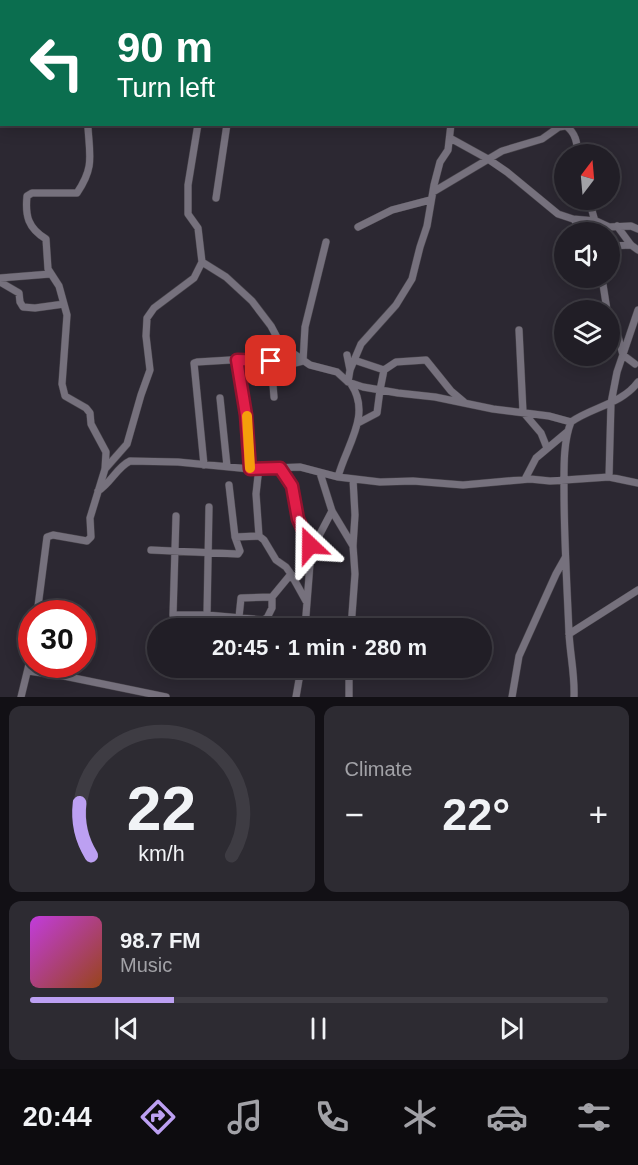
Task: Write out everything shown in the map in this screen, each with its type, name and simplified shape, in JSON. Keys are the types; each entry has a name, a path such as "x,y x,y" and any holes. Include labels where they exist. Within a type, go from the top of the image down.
{"street":[{"path":"105,469 127,444 150,370 146,336 147,318 154,308 194,278 202,262 198,228 188,214 188,185 198,126"},
{"path":"216,198 227,126"},
{"path":"349,382 353,364 366,337 386,317 409,286 427,226 440,162 446,154 451,126"},
{"path":"358,228 392,210 432,196 502,151 542,139 555,129 563,126 569,127 577,144"},
{"path":"39,600 47,537 53,535 87,541 91,537 90,518 105,469 105,452 91,424 90,413 86,408 65,396 62,384 67,323 64,304 59,286 50,274 45,253 46,239 28,224 27,196 32,193 77,194 89,174 91,162 88,128"},
{"path":"450,138 488,159 538,196 552,211 573,219 596,221"},
{"path":"591,210 596,221"},
{"path":"573,219 576,222"},
{"path":"620,228 631,226 638,228"},
{"path":"620,237 635,248"},
{"path":"303,361 305,327 326,242"},
{"path":"620,247 635,248"},
{"path":"202,262 226,277 252,301 271,326 281,345 310,365 337,372 359,389 435,397 493,410 523,412 570,422 611,403 637,385"},
{"path":"0,280 50,274"},
{"path":"0,280 19,293 23,307 35,308 64,304"},
{"path":"609,477 611,403 622,354 638,310"},
{"path":"519,330 523,412 541,433 547,448"},
{"path":"620,346 622,354 636,364"},
{"path":"204,465 194,363 237,360 295,363 303,361"},
{"path":"237,360 246,415 250,469"},
{"path":"353,364 384,370 396,362 426,360 451,391 465,403"},
{"path":"271,361 274,397"},
{"path":"617,372 636,364"},
{"path":"358,423 377,413 384,370"},
{"path":"338,477 358,423 359,389"},
{"path":"220,398 227,466"},
{"path":"360,412 366,420"},
{"path":"570,422 567,432 564,480 565,558 574,697"},
{"path":"525,479 536,458 567,432"},
{"path":"98,491 108,485 123,464 130,461 178,462 250,469 300,467 338,477 380,482 413,481 463,485 525,479 564,480 609,477 638,483"},
{"path":"259,468 256,484 259,536"},
{"path":"280,468 292,486 298,519 311,551"},
{"path":"320,473 332,511 353,546"},
{"path":"352,618 356,515 353,479"},
{"path":"151,550 238,554 240,551 235,537 229,485"},
{"path":"207,615 208,507"},
{"path":"305,618 311,551 332,511"},
{"path":"176,516 173,615 207,615 263,620 267,618 272,608 272,597 291,574"},
{"path":"235,537 259,536 264,540 276,560 291,574 306,601"},
{"path":"512,697 519,656 565,558"},
{"path":"569,634 638,590"},
{"path":"239,617 241,598 272,597"},
{"path":"21,697 26,678"},
{"path":"74,678 166,697"},
{"path":"296,697 299,678"},
{"path":"350,678 350,697"}],"slow traffic":[{"path":"247,416 250,468"}],"route":[{"path":"271,361 237,360 248,431 250,469 280,468 288,477 295,498 298,519 310,545"}]}
